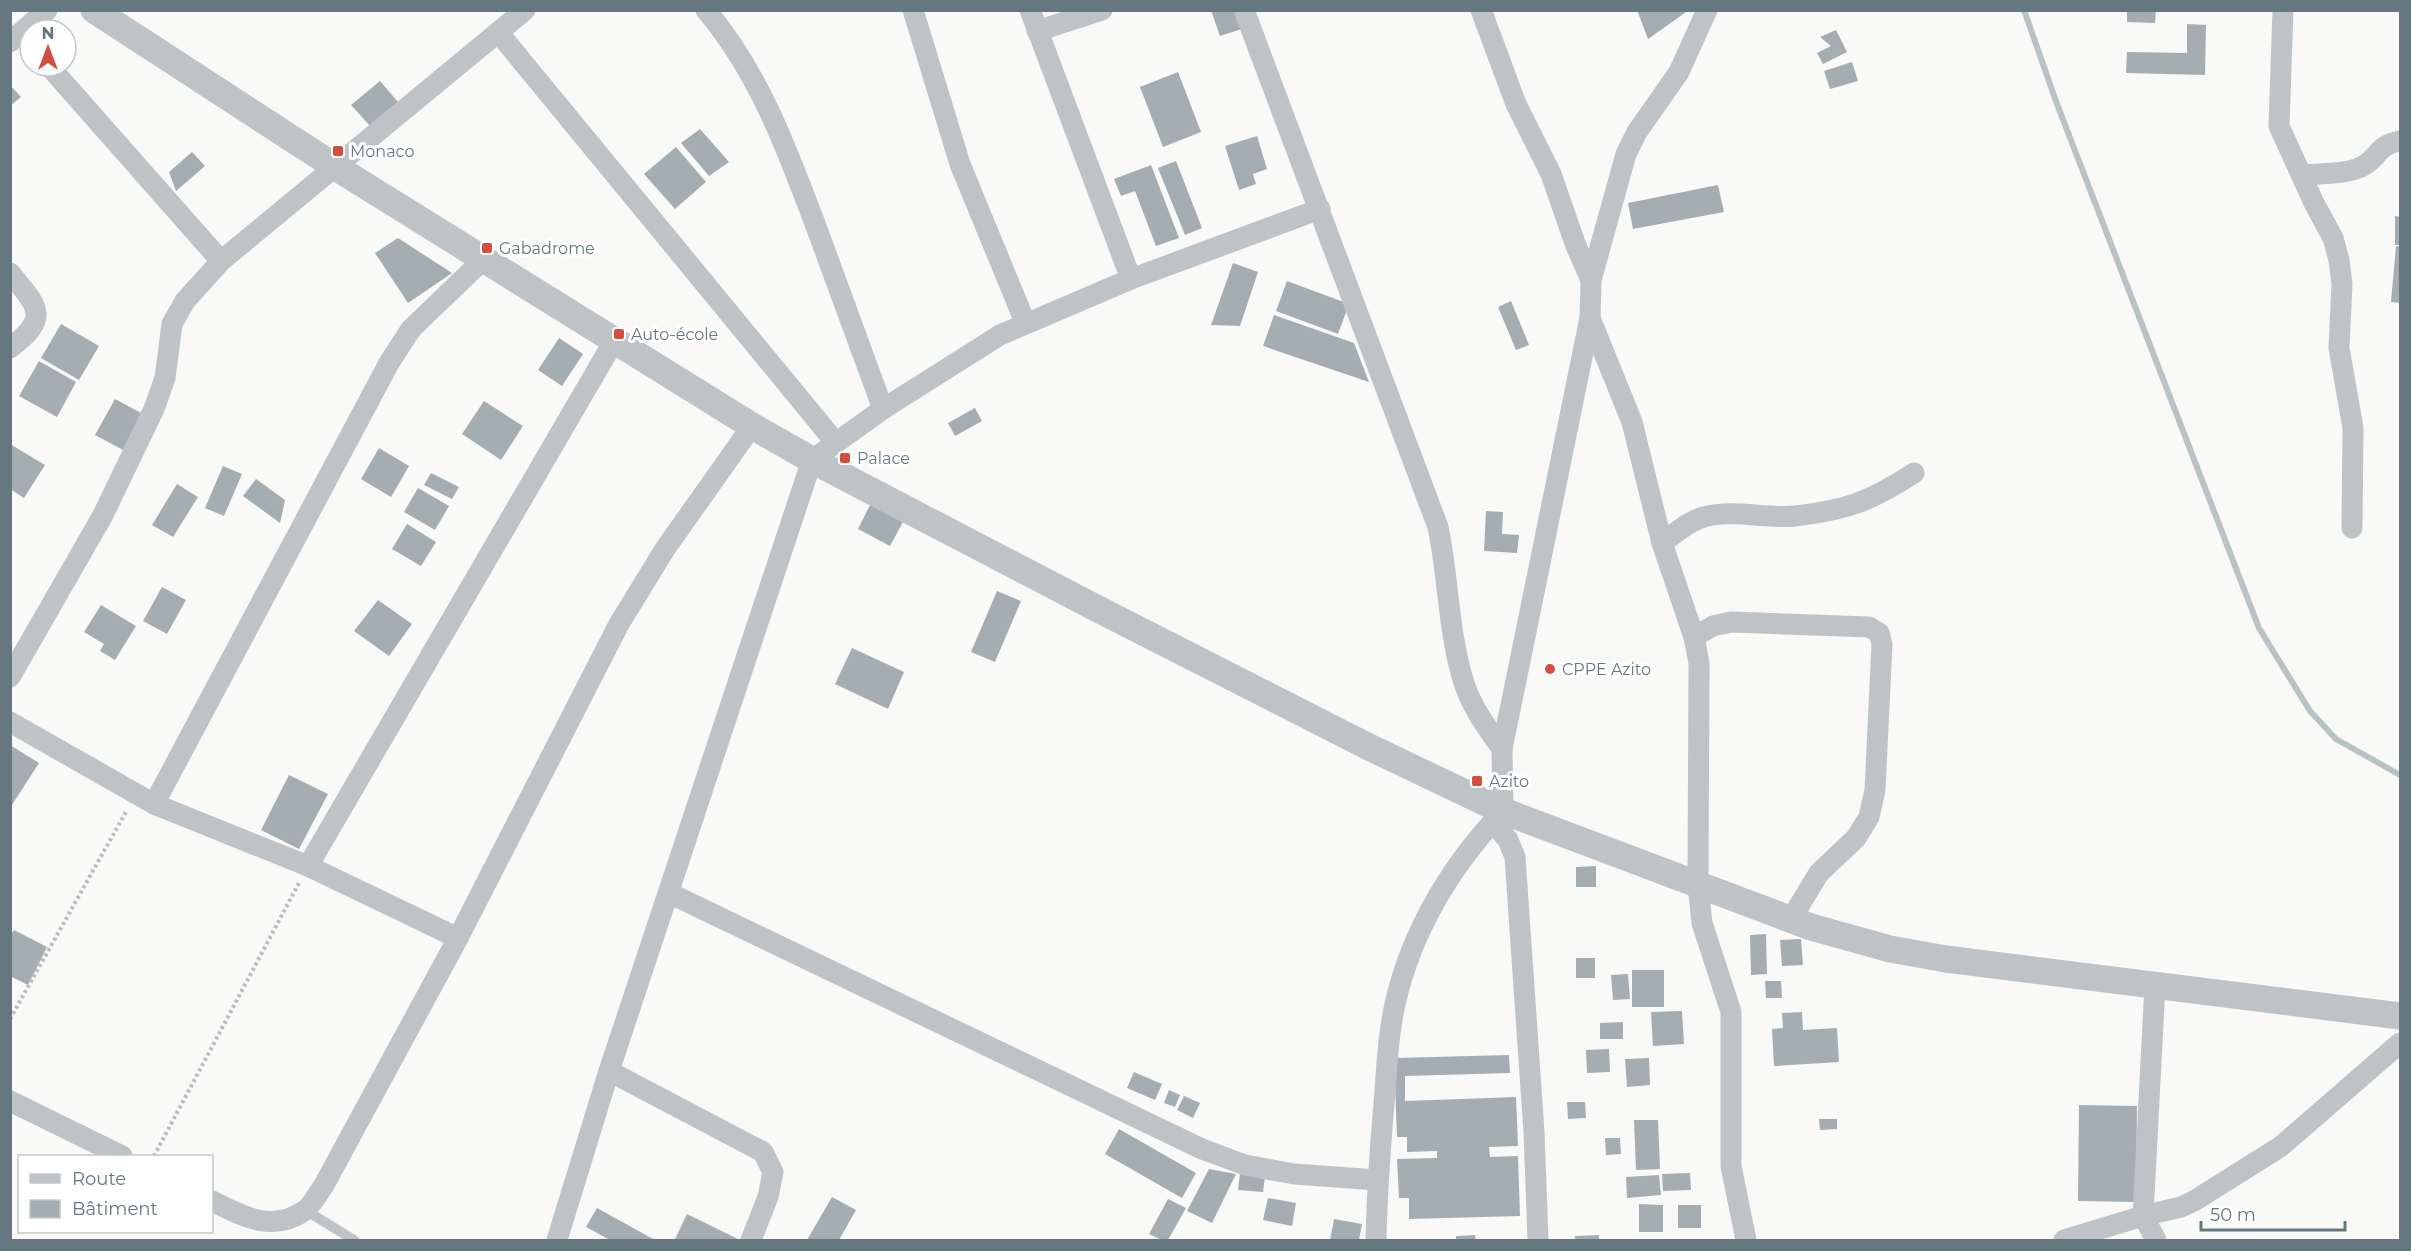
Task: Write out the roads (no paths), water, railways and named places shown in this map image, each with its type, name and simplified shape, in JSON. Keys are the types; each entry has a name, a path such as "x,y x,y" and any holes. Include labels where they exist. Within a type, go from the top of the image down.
{"street":[{"path":"94,10 337,168 752,426 812,460 1359,742 1498,817 1791,919 1850,938 1918,955 2400,1016"},
{"path":"10,677 103,515 154,409 165,378 172,324 185,301 221,261 337,168 525,10"},
{"path":"706,10 722,29 755,82 784,141 883,409"},
{"path":"913,10 960,164 1025,322"},
{"path":"1030,10 1131,279"},
{"path":"1037,31 1102,10"},
{"path":"1244,10 1438,527 1447,568 1456,651 1465,686 1476,712 1502,749"},
{"path":"1481,10 1515,104 1551,174 1572,237 1591,280"},
{"path":"1538,1240 1534,1132 1515,856 1498,817 1502,749 1590,318 1591,280 1626,154 1637,132 1679,72 1707,10"},
{"path":"2283,10 2278,119 2333,238 2339,260 2342,284 2339,348 2353,428 2352,528"},
{"path":"498,32 836,443"},
{"path":"60,78 221,261"},
{"path":"2302,175 2353,170 2372,159 2379,148 2400,141"},
{"path":"557,1240 609,1071 812,460 883,409 1025,322 1131,279 1320,208"},
{"path":"145,798 389,363 411,329 484,258"},
{"path":"10,273 35,303 38,314 35,326 10,348"},
{"path":"1590,318 1632,422 1662,543 1694,637 1699,674 1698,885 1702,923 1731,1012 1731,1166 1746,1240"},
{"path":"308,866 614,341"},
{"path":"213,1202 250,1220 278,1222 305,1210 324,1185 458,938 619,624 665,549 752,426"},
{"path":"1662,543 1689,524 1704,517 1795,516 1852,506 1877,496 1914,473"},
{"path":"1694,637 1713,626 1731,622 1869,627 1879,633 1882,644 1878,735 1875,790 1869,817 1856,838 1819,873 1791,919"},
{"path":"10,722 145,798 308,866 458,938"},
{"path":"1377,1240 1377,1180 1391,1025 1406,967 1428,915 1451,874 1498,817"},
{"path":"669,893 1202,1149 1245,1165 1294,1174 1377,1180"},
{"path":"2156,984 2143,1215 2156,1240"},
{"path":"2064,1240 2143,1215 2181,1207 2247,1170 2280,1147 2400,1043"},
{"path":"609,1071 763,1152 773,1172 768,1197 751,1240"},
{"path":"10,1101 120,1155"}],"lane":[{"path":"305,1210 354,1240"}],"waterway":[{"path":"2024,10 2057,104 2259,628 2310,711 2336,739 2400,775"}],"place":[{"name":"Monaco","path":"338,151"},
{"name":"Gabadrome","path":"487,248"},
{"name":"Auto-école","path":"619,334"},
{"name":"Palace","path":"845,458"},
{"name":"CPPE Azito","path":"1550,669"},
{"name":"Azito","path":"1477,781"}]}
